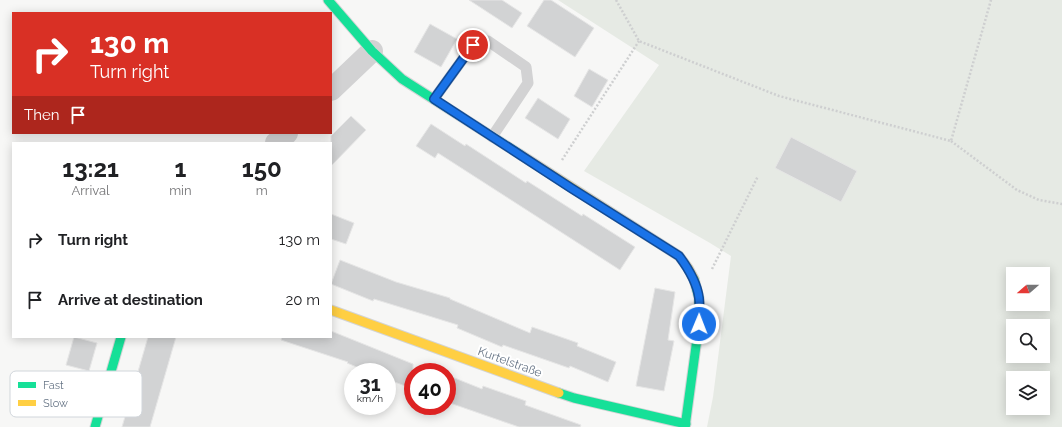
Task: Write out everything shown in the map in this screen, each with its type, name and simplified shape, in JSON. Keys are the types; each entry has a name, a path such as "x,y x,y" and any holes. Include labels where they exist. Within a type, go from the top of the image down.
{"street":[{"path":"328,0 372,51 402,78 552,176 679,256 688,268 695,282 699,298 699,324 685,426"},
{"path":"332,89 372,51"},
{"path":"277,142 286,134"},
{"name":"Kurtelstraße","path":"332,310 574,398 685,426"},
{"path":"111,371 121,338"},
{"path":"95,427 98,417"}],"lane":[{"path":"434,99 473,45 488,41 526,67 528,83 492,137"}],"path":[{"path":"616,0 639,41 779,96 951,141 1017,190 1039,200 1062,204"},
{"path":"951,141 991,0"},
{"path":"552,176 639,41"},
{"path":"695,282 709,274 758,176"}],"shaded area":[{"path":"558,0 1062,0 1062,427 707,427 713,397 731,256 584,171 659,65"}],"building":[{"path":"469,0 502,0 522,13 512,28"},
{"path":"544,0 551,0 594,28 575,57 527,26"},
{"path":"430,24 457,39 441,67 414,52"},
{"path":"589,69 608,80 592,107 574,96"},
{"path":"538,98 570,119 558,139 525,118"},
{"path":"351,116 366,130 332,165 331,136"},
{"path":"431,124 465,146 466,144 526,183 527,181 635,247 620,270 438,153 435,158 416,146"},
{"path":"791,137 857,171 841,202 775,168"},
{"path":"332,214 354,223 346,244 332,239"},
{"path":"340,260 396,282 450,298 530,333 532,327 578,343 577,346 616,362 608,382 570,366 569,368 503,345 502,347 457,328 458,325 374,299 373,301 332,284"},
{"path":"655,288 675,292 668,340 674,341 664,391 636,386"},
{"path":"332,331 411,363 404,363 404,386 396,382 396,363 347,363 348,362 281,340 282,338 332,338"},
{"path":"74,338 97,343 89,371 66,365"},
{"path":"148,338 176,338 150,427 122,427 125,417 142,417 142,371 138,371"},
{"path":"456,379 482,389 483,386 526,401 525,405 581,425 580,427 519,427 456,405"}],"traffic: fast":[{"path":"328,0 372,51 402,79 521,155"},
{"path":"685,427 699,324 699,298 694,279"},
{"path":"111,371 121,338"},
{"path":"559,393 574,398 686,424"},
{"path":"95,427 98,417"}],"traffic: slow":[{"path":"521,155 679,256 694,279"},
{"path":"332,310 559,393"}],"route":[{"path":"473,45 434,99 679,256 688,268 695,282 699,298 699,324"}]}
